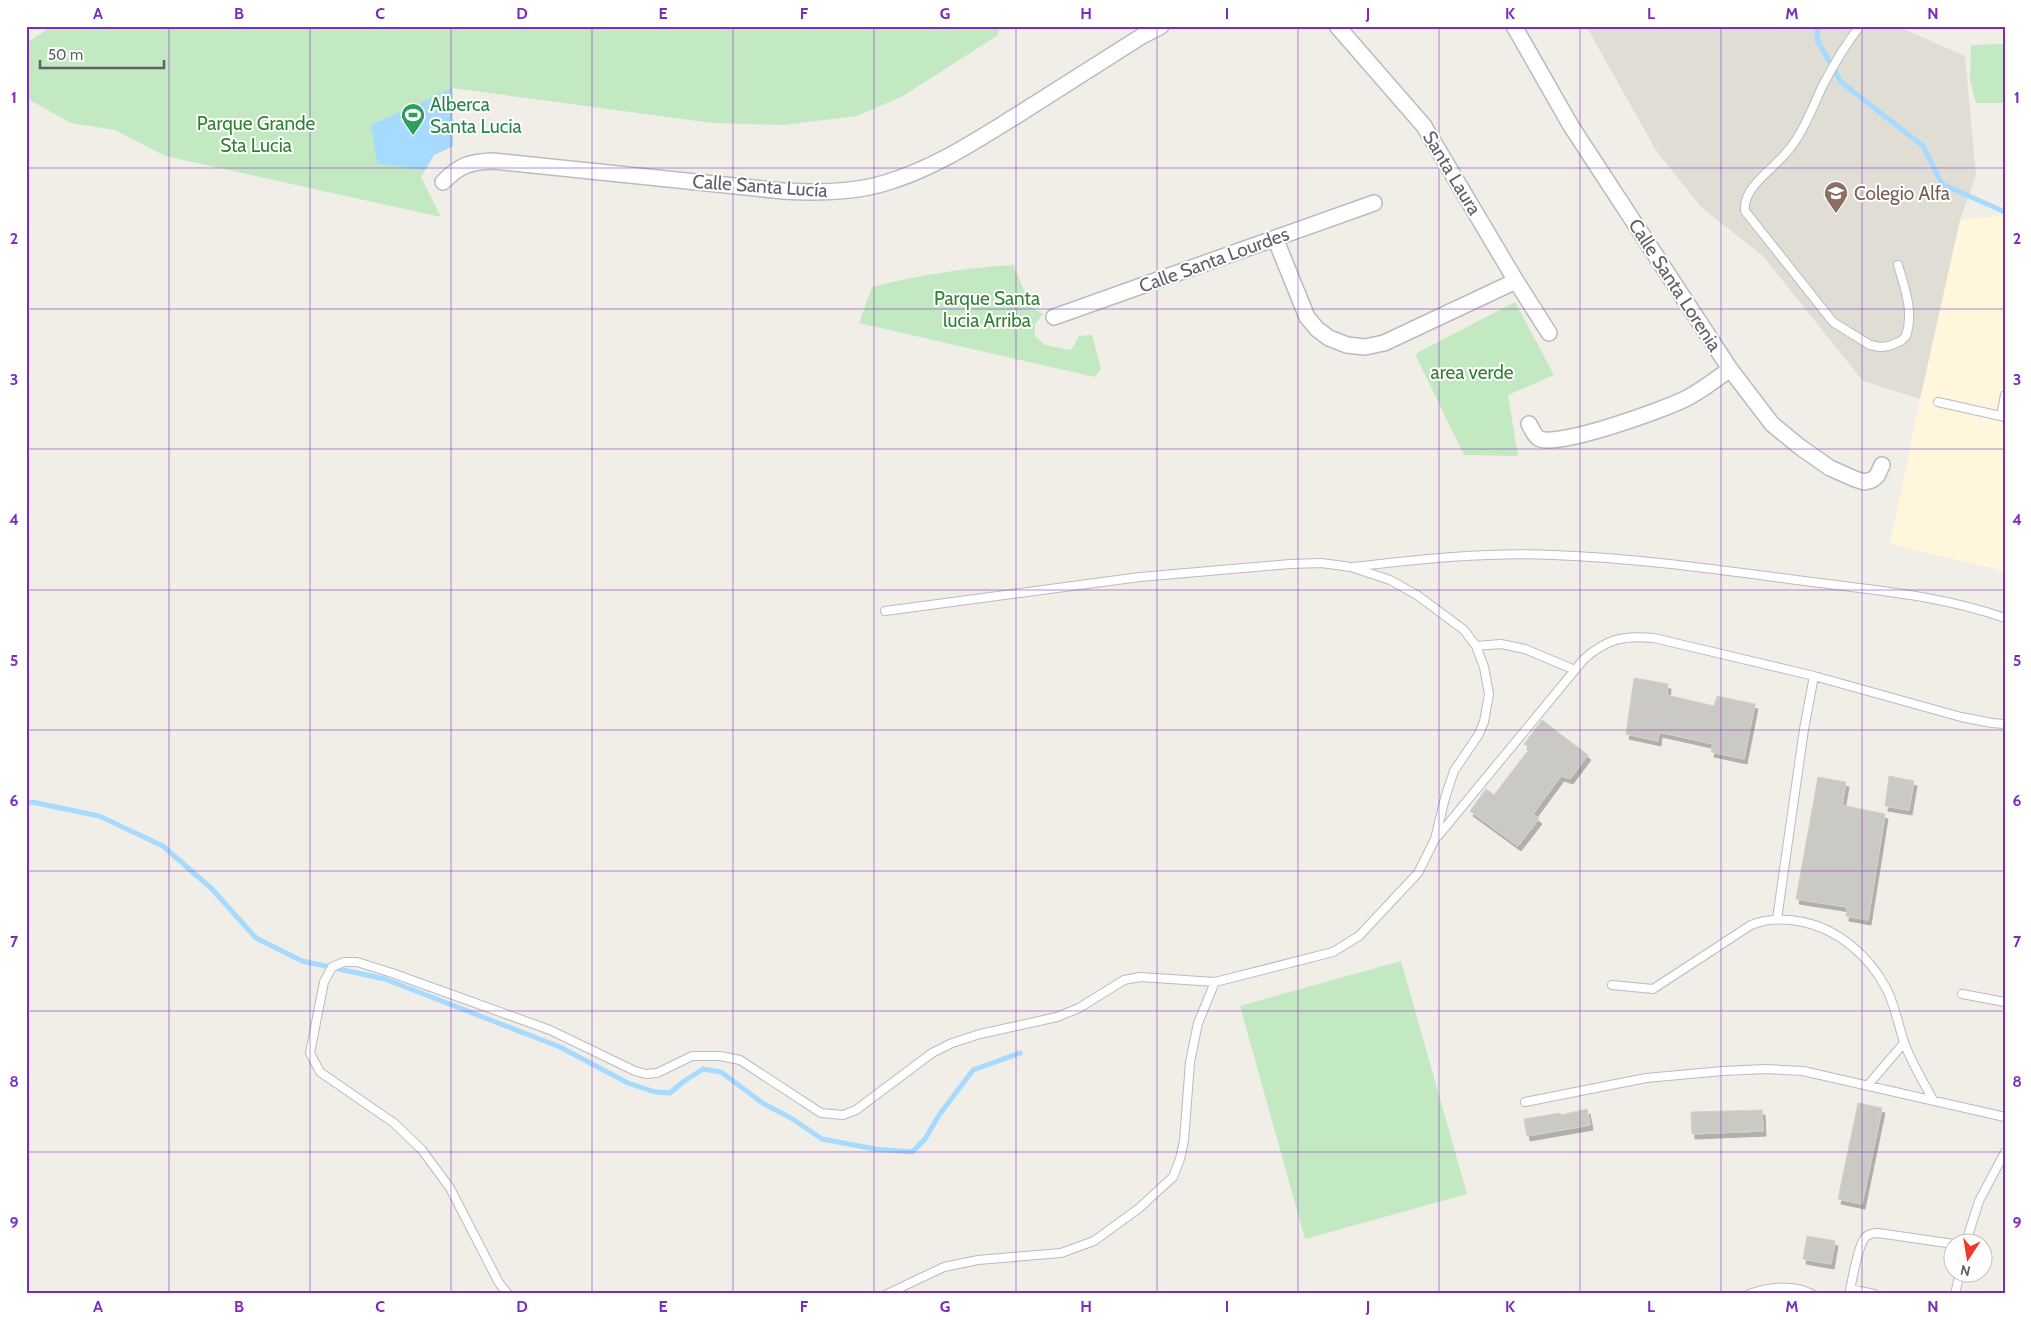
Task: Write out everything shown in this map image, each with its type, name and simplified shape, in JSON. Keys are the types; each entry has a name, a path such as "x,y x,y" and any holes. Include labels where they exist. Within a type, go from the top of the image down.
{"street":[{"name":"Calle Santa Lucía","path":"443,182 464,165 493,161 783,192 816,193 884,184 922,170 956,153 1139,31 1161,26"},
{"name":"Santa Laura","path":"1337,26 1424,126 1516,281 1549,332"},
{"name":"Calle Santa Lorenia","path":"1514,26 1571,126 1730,369 1772,424 1830,468 1855,479 1864,482 1872,480 1877,476 1882,465"},
{"name":"Calle Santa Lourdes","path":"1054,317 1374,203"},
{"path":"1275,238 1307,317 1317,329 1330,338 1347,345 1365,347 1384,344 1516,281"},
{"path":"1529,424 1536,436 1545,440 1576,436 1630,422 1684,399 1730,369"}],"lane":[{"path":"1860,26 1844,46 1808,118 1788,152 1752,189 1745,201 1745,212 1834,322 1870,345 1889,346 1906,336 1910,313 1908,297 1898,265"},
{"path":"1938,402 2003,416 2005,395"},
{"path":"1351,567 1452,556 1551,555 1622,559 1696,566 1927,597 2005,618"},
{"path":"508,1294 499,1283 450,1188 422,1150 394,1123 320,1072 310,1053 324,982 332,967 344,962 357,962 392,973 550,1030 635,1071 646,1074 657,1073 692,1056 720,1056 740,1060 821,1113 843,1115 856,1110 932,1053 952,1043 980,1034 1057,1017 1080,1008 1124,980 1140,977 1215,982 1333,952 1359,936 1418,874 1435,839 1444,798 1454,771 1484,722 1489,694 1484,667 1476,646 1464,630 1417,595 1390,580 1351,567 1320,563 1290,564 1140,578 885,611"},
{"path":"1435,839 1575,670 1598,647 1616,639 1636,636 1654,638 1814,676 1961,717 1992,724 2005,724"},
{"path":"1476,646 1501,644 1526,649 1575,670"},
{"path":"1777,919 1814,676"},
{"path":"1612,985 1653,989 1751,925 1763,920 1777,919 1818,925 1845,941 1869,962 1886,988 1896,1013 1904,1043 1933,1100"},
{"path":"888,1294 944,1267 978,1260 1061,1253 1094,1241 1138,1209 1173,1177 1184,1141 1190,1062 1196,1033 1204,1003 1215,982"},
{"path":"1962,994 2005,1002"},
{"path":"1868,1085 1904,1043"},
{"path":"1525,1102 1646,1078 1766,1069 1803,1071 2005,1117"},
{"path":"1969,1232 1979,1201 2005,1152"},
{"path":"1874,1294 1850,1291 1864,1238 1878,1233 1944,1243"},
{"path":"1749,1294 1782,1287 1805,1290 1812,1294"}],"shaded area":[{"name":"Colegio Alfa","path":"1586,26 1897,26 1965,56 1976,175 1960,220 1920,399 1863,381 1763,256 1702,208 1657,152"},
{"path":"2005,215 2005,571 1890,544 1960,220"}],"green space":[{"name":"Parque Grande Sta Lucia","path":"53,26 1000,26 998,35 903,96 857,116 783,125 712,123 453,88 453,146 434,155 421,177 441,217 165,156 115,130 71,123 26,98 26,43"},
{"path":"2005,44 2005,103 1976,103 1970,80 1971,45"},
{"name":"Parque Santa lucia Arriba","path":"1013,265 1032,308 1043,314 1035,324 1035,336 1045,345 1071,350 1079,336 1092,335 1101,369 1095,377 859,323 872,287 942,273"},
{"name":"area verde","path":"1515,302 1554,375 1508,395 1518,456 1464,455 1415,354"},
{"path":"1401,961 1467,1194 1305,1239 1240,1006"}],"water":[{"name":"Alberca Santa Lucia","path":"452,88 453,146 434,155 425,170 377,164 371,125"}],"building":[{"path":"1634,678 1668,684 1667,695 1714,706 1717,696 1755,704 1744,759 1711,752 1713,744 1659,732 1658,741 1626,734"},
{"path":"1542,720 1588,755 1570,779 1561,776 1533,814 1539,819 1518,846 1470,811 1486,789 1494,795 1530,748 1524,744"},
{"path":"1889,776 1914,781 1909,810 1885,806"},
{"path":"1818,777 1846,782 1842,805 1885,814 1868,920 1846,916 1847,907 1796,899"},
{"path":"1858,1103 1882,1108 1862,1204 1838,1199"},
{"path":"1587,1109 1590,1125 1527,1136 1524,1119 1560,1113 1561,1115"},
{"path":"1762,1110 1763,1131 1692,1134 1691,1112"},
{"path":"1807,1236 1835,1241 1831,1264 1803,1259"}],"waterway":[{"path":"1816,26 1818,32 1817,40 1841,82 1923,146 1942,184 2005,212"},
{"path":"26,804 32,802 99,816 163,846 212,889 256,938 302,961 385,979 560,1047 628,1083 655,1092 670,1093 703,1069 721,1072 764,1104 791,1118 822,1139 875,1149 912,1152 925,1139 939,1115 973,1070 1020,1053"}],"place":[{"name":"Alberca Santa Lucia","path":"413,136"},
{"name":"Colegio Alfa","path":"1836,214"}]}
